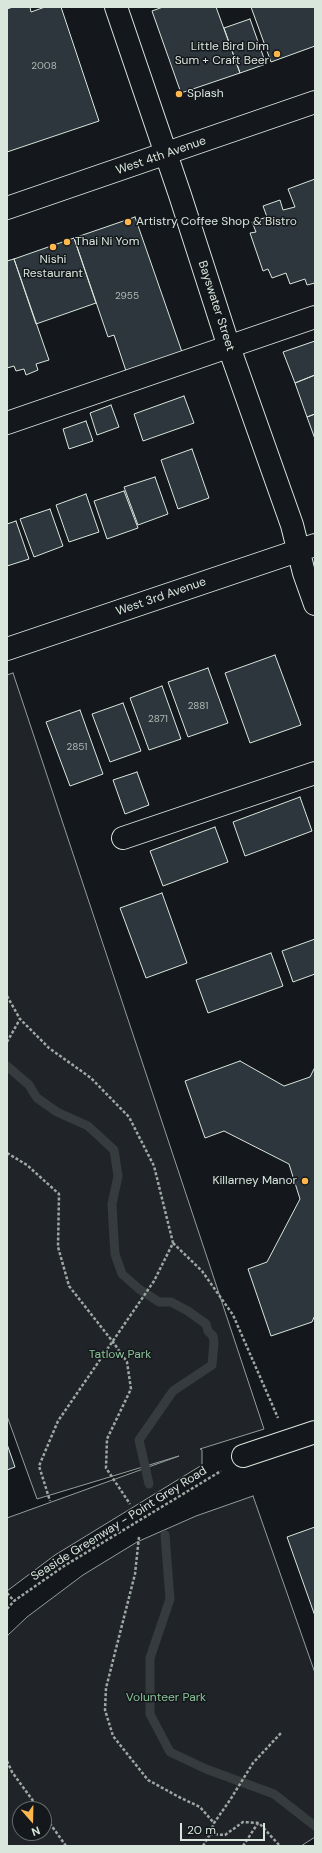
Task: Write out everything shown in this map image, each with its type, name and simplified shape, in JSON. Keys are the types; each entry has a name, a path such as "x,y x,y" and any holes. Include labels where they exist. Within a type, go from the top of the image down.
{"street":[{"name":"Bayswater Street","path":"116,7 229,347 292,525 307,547 315,604"},
{"name":"West 4th Avenue","path":"7,208 315,102"},
{"path":"7,424 315,317"},
{"name":"West 3rd Avenue","path":"7,649 307,547"},
{"path":"123,838 315,773"},
{"path":"243,1456 315,1432"}],"path":[{"path":"7,996 20,1019 49,1048 91,1078 129,1117 154,1166 173,1243 202,1271 233,1315 278,1418"},
{"path":"7,1042 20,1019"},
{"path":"7,1153 27,1165 59,1194 58,1247 69,1286 127,1362 131,1390 107,1439 106,1468 130,1504"},
{"path":"50,1501 40,1466 58,1421 154,1281 173,1243"},
{"name":"Seaside Greenway - Point Grey Road","path":"7,1609 14,1601 64,1566 243,1456"},
{"path":"139,1537 135,1574 106,1688 105,1710 114,1736 148,1780 178,1797 200,1807 214,1823"},
{"path":"7,1593 14,1601"},
{"path":"203,1846 214,1823 253,1763 281,1733"},
{"path":"7,1761 12,1772 33,1801"},
{"path":"210,1834 225,1836 243,1822 259,1823 280,1846"},
{"path":"243,1846 259,1823"},
{"path":"52,1826 66,1846"}],"green space":[{"name":"Tatlow Park","path":"13,673 264,1429 200,1449 202,1450 202,1465 55,1555 7,1591 7,1518 179,1456 37,1499 7,1416 7,675"},
{"name":"Volunteer Park","path":"253,1496 315,1673 315,1837 301,1846 7,1846 7,1636 27,1617 83,1575 137,1542 196,1516"}],"building":[{"path":"13,7 30,7 31,12 45,7 61,7 99,121 7,152 7,9"},
{"path":"163,7 216,7 240,73 181,93 152,11"},
{"path":"251,7 315,7 315,46 271,62"},
{"path":"250,19 266,64 240,73 224,28"},
{"path":"315,179 315,283 307,285 305,279 290,284 286,273 272,278 268,269 263,271 250,233 256,232 252,222 267,217 263,206 280,200 283,210 295,207 288,189"},
{"path":"135,217 182,352 126,371 114,335 108,337 74,238"},
{"path":"74,238 96,303 36,324 14,259"},
{"path":"14,259 49,360 36,364 38,370 26,375 24,369 16,371 14,366 7,368 7,261"},
{"path":"315,341 315,375 295,383 283,352"},
{"path":"315,375 315,414 307,417 295,383"},
{"path":"184,396 194,423 143,441 134,414"},
{"path":"111,405 119,427 97,435 90,413"},
{"path":"315,414 315,439 307,417"},
{"path":"86,421 93,441 69,449 63,429"},
{"path":"192,449 209,498 178,509 161,460"},
{"path":"155,477 168,514 138,525 124,487"},
{"path":"124,491 138,528 107,539 94,501"},
{"path":"86,494 99,532 69,542 56,505"},
{"path":"50,509 63,546 34,557 20,519"},
{"path":"16,521 29,559 7,566 7,524"},
{"path":"275,655 301,725 250,743 225,673"},
{"path":"208,668 228,723 188,737 168,682"},
{"path":"162,686 181,739 149,750 130,698"},
{"path":"123,703 141,751 110,762 92,714"},
{"path":"80,710 103,774 70,786 46,722"},
{"path":"137,772 149,805 125,814 113,780"},
{"path":"300,797 312,831 245,856 233,822"},
{"path":"215,827 228,862 163,886 150,851"},
{"path":"162,893 187,963 146,978 120,908"},
{"path":"315,939 315,974 293,982 282,951"},
{"path":"271,953 283,986 208,1013 196,980"},
{"name":"Killarney Manor","path":"240,1061 284,1086 310,1077 315,1067 315,1315 312,1322 271,1336 248,1269 267,1262 300,1199 289,1164 224,1131 205,1138 185,1081"},
{"path":"7,1444 15,1467 7,1470"},
{"path":"315,1527 315,1616 287,1537"}],"waterway":[{"path":"7,1066 29,1085 37,1098 57,1112 88,1126 114,1150 118,1176 112,1204 114,1240 115,1254 122,1274 139,1289 159,1302 171,1302 188,1311 206,1324 208,1331 213,1336 214,1343 212,1365 173,1391 139,1440 149,1484"},
{"path":"165,1535 170,1599 150,1658 150,1714 170,1752 206,1769 274,1794 315,1826"}],"place":[{"name":"Little Bird Dim Sum + Craft Beer","path":"277,54"},
{"name":"Splash","path":"179,94"},
{"name":"Artistry Coffee Shop & Bistro","path":"128,222"},
{"name":"Thai Ni Yom","path":"67,242"},
{"name":"Nishi Restaurant","path":"53,247"},
{"name":"Killarney Manor","path":"305,1181"}]}
